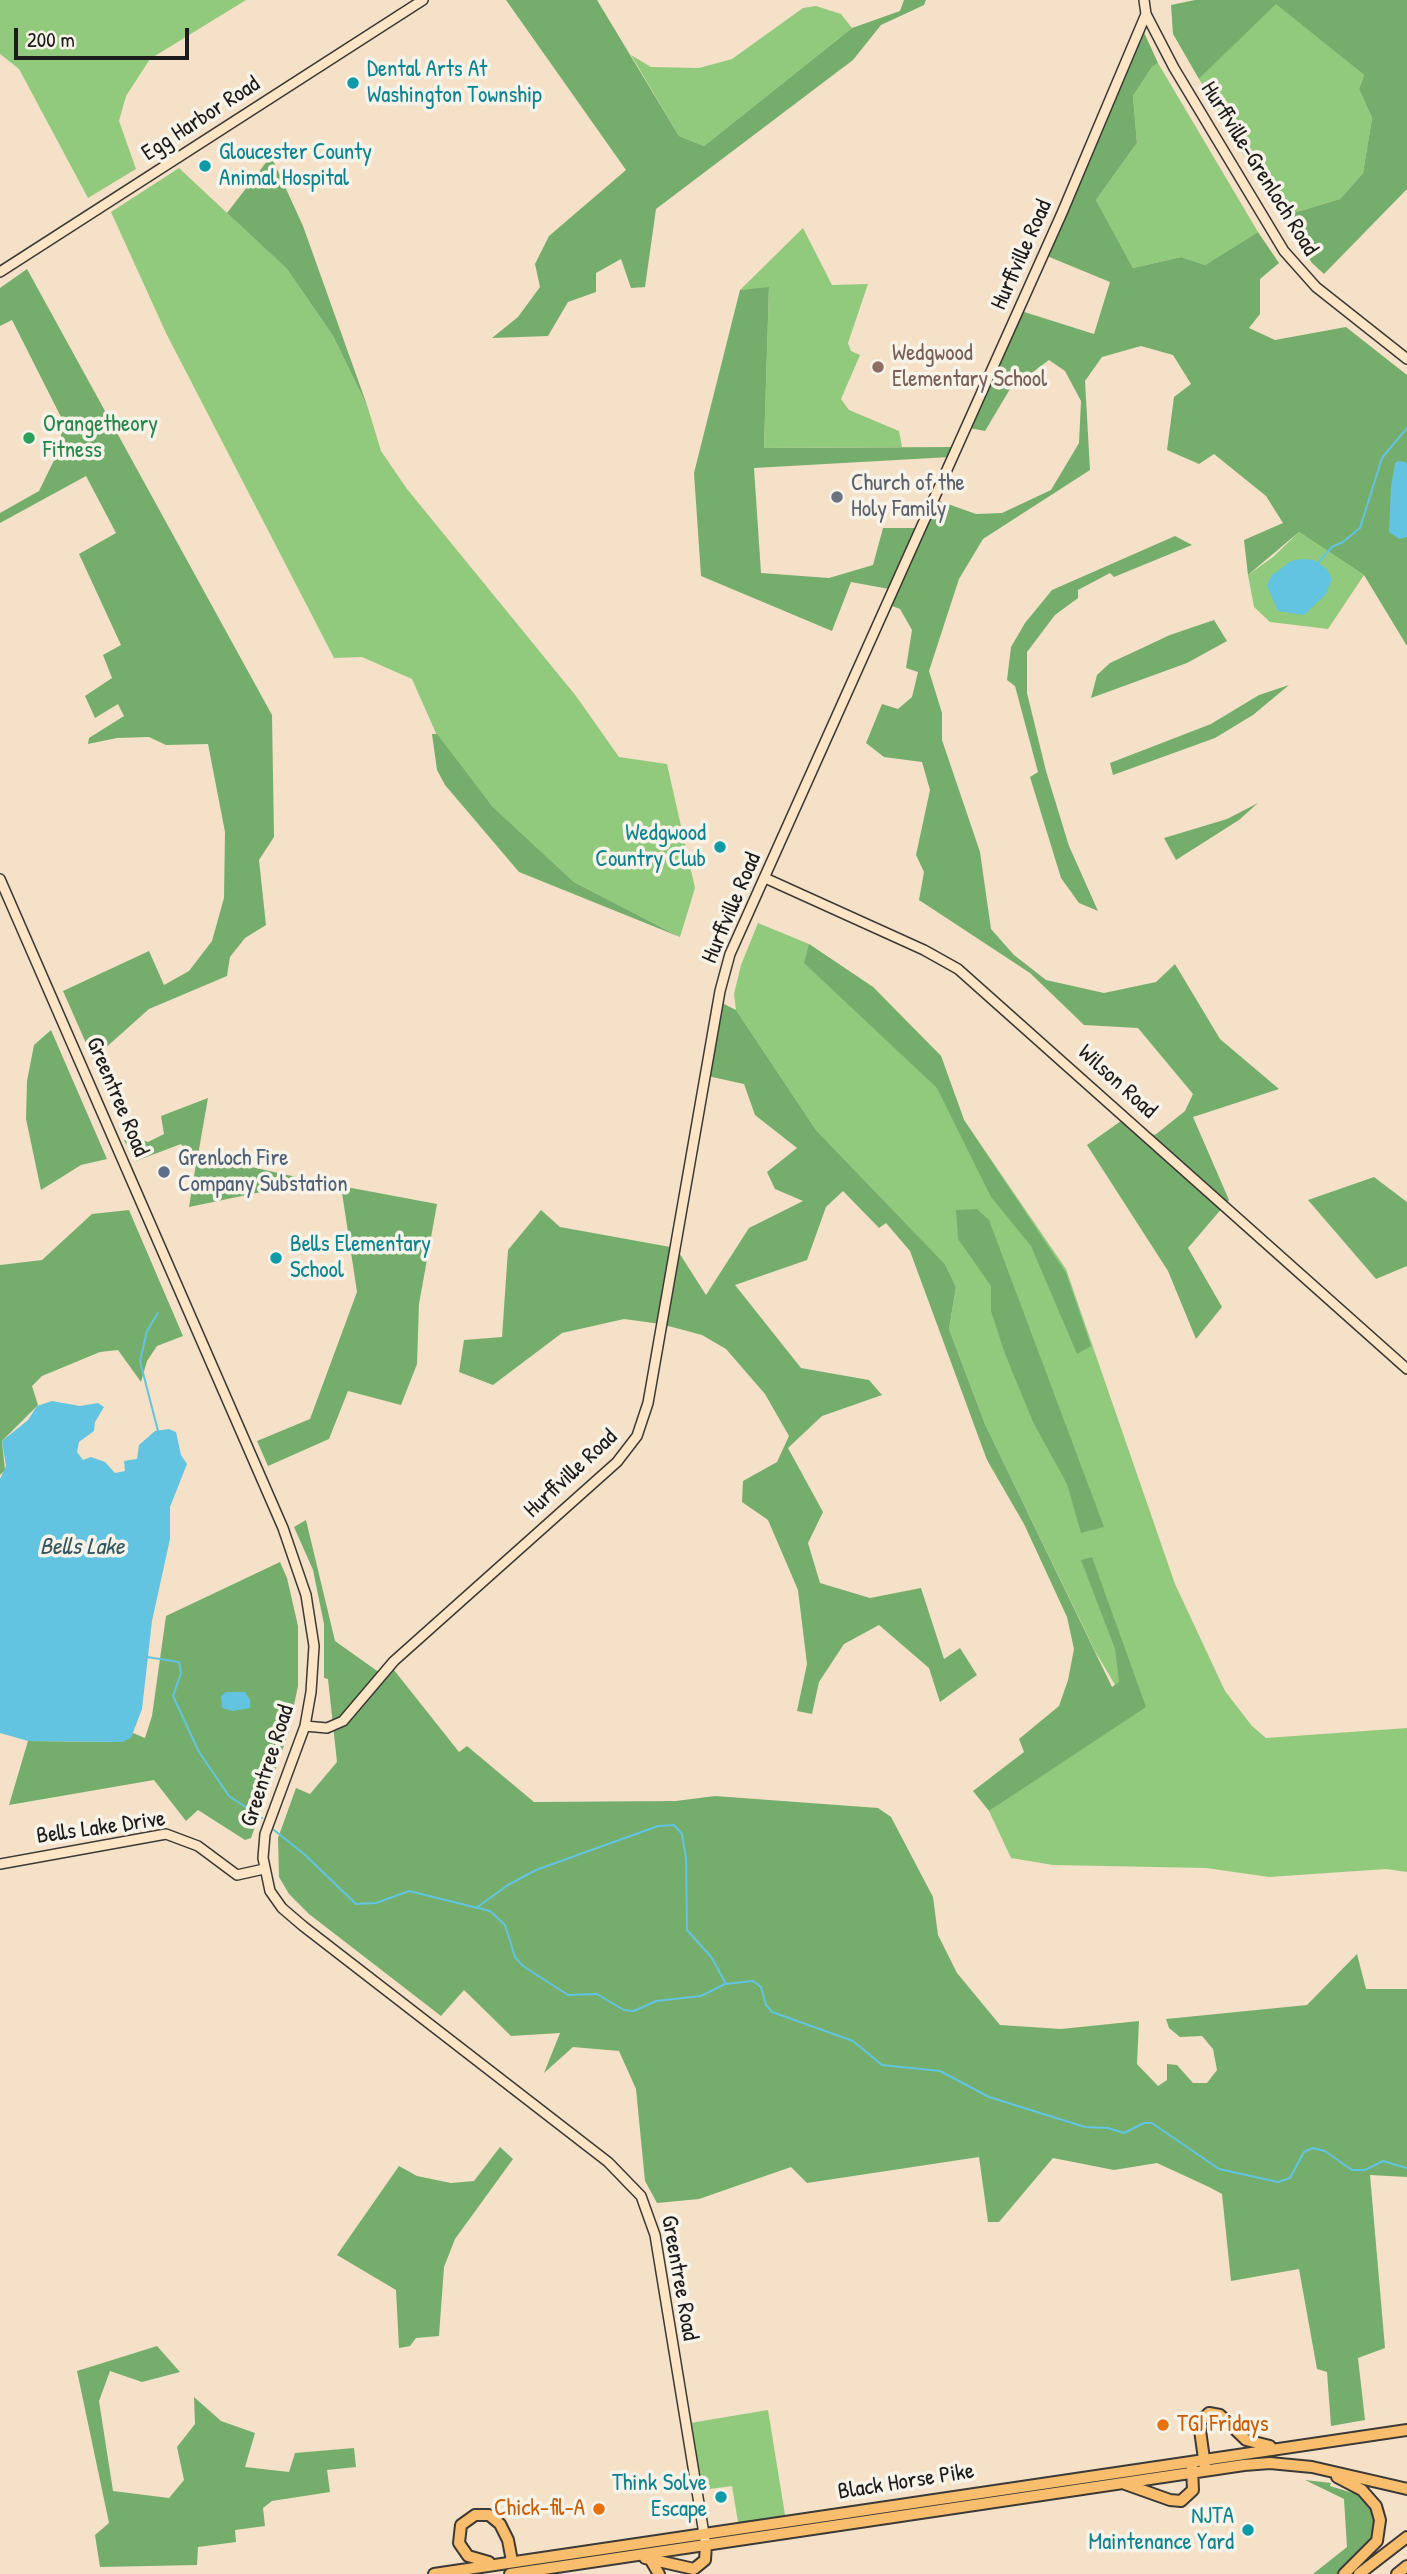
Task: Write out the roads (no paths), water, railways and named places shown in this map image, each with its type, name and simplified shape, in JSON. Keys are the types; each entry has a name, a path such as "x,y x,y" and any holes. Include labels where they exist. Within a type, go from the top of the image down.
{"highway":[{"path":"1276,2448 1246,2440 1220,2415 1209,2413 1199,2423 1205,2465 1270,2463 1312,2466 1407,2489"},
{"name":"Black Horse Pike","path":"434,2574 702,2533 1192,2467 1276,2448 1407,2430"},
{"path":"1312,2466 1363,2490 1379,2513 1377,2541 1344,2574"},
{"name":"Black Horse Pike","path":"516,2574 1122,2483 1192,2467"},
{"path":"1122,2483 1170,2500 1181,2501 1193,2490 1192,2467"},
{"path":"481,2514 497,2521 506,2535 507,2562 479,2560 461,2550 459,2531 468,2518 481,2514"},
{"path":"1359,2574 1407,2537"},
{"path":"628,2557 650,2559 690,2570 698,2568 705,2560 706,2545"},
{"path":"650,2559 661,2574 675,2566"},
{"path":"1397,2574 1407,2566"}],"street":[{"name":"Egg Harbor Road","path":"0,272 423,0"},
{"name":"Hurffville-Grenloch Road","path":"1144,0 1146,14 1214,139 1284,251 1316,287 1407,359"},
{"name":"Hurffville Road","path":"304,1726 327,1728 343,1721 394,1661 617,1462 637,1436 648,1403 720,991 730,954 1062,213 1146,14"},
{"name":"Greentree Road","path":"0,878 295,1557 306,1595 314,1646 312,1684 304,1726 267,1828 263,1848 264,1869 270,1891 294,1919 608,2162 639,2192 649,2210 655,2235 706,2545"},
{"name":"Wilson Road","path":"765,878 924,950 958,969 1407,1369"},
{"name":"Bells Lake Drive","path":"0,1864 166,1834 198,1846 237,1875 264,1869"},
{"path":"507,2562 516,2574"}],"water":[{"path":"1406,462 1407,465 1407,537 1399,539 1389,532 1391,487 1395,463"},
{"path":"1314,560 1327,569 1332,579 1326,594 1304,615 1278,611 1267,586 1271,576 1291,561"},
{"name":"Bells Lake","path":"52,1401 80,1406 98,1403 104,1407 95,1422 94,1431 79,1442 77,1452 83,1460 91,1457 105,1462 115,1473 125,1471 124,1461 137,1459 139,1445 155,1431 169,1429 176,1432 181,1455 187,1464 170,1507 170,1539 152,1621 142,1709 131,1738 122,1742 28,1741 0,1733 0,1479 6,1466 2,1441 28,1420 37,1406"},
{"path":"226,1692 245,1692 250,1700 250,1708 233,1711 222,1708 221,1696"}],"waterway":[{"path":"1317,564 1332,547 1360,528 1382,458 1407,428"},
{"path":"158,1313 147,1331 140,1361 158,1431"},
{"path":"147,1657 179,1662 181,1673 173,1696 199,1752 229,1796 262,1818"},
{"path":"476,1908 508,1885 536,1870 658,1826 674,1825 682,1834 686,1858 687,1930 712,1958 726,1984"},
{"path":"274,1830 304,1854 356,1904 376,1903 409,1891 490,1911 505,1925 515,1957 523,1966 568,1995 597,1994 624,2010 634,2011 656,2001 701,1996 725,1984 753,1981 761,1987 766,2005 772,2012 853,2041 882,2065 940,2071 989,2097 1085,2127 1108,2128 1124,2133 1144,2123 1152,2123 1219,2169 1278,2182 1290,2178 1304,2152 1313,2148 1325,2151 1352,2170 1365,2170 1383,2161 1407,2168"}],"place":[{"name":"Dental Arts At Washington Township","path":"353,83"},
{"name":"Gloucester County Animal Hospital","path":"205,166"},
{"name":"Wedgwood Elementary School","path":"878,367"},
{"name":"Orangetheory Fitness","path":"29,438"},
{"name":"Church of the Holy Family","path":"837,497"},
{"name":"Wedgwood Country Club","path":"720,847"},
{"name":"Grenloch Fire Company Substation","path":"164,1172"},
{"name":"Bells Elementary School","path":"276,1258"},
{"name":"TGI Fridays","path":"1163,2425"},
{"name":"Think Solve Escape","path":"721,2497"},
{"name":"Chick-fil-A","path":"599,2509"},
{"name":"NJTA Maintenance Yard","path":"1248,2530"}]}
